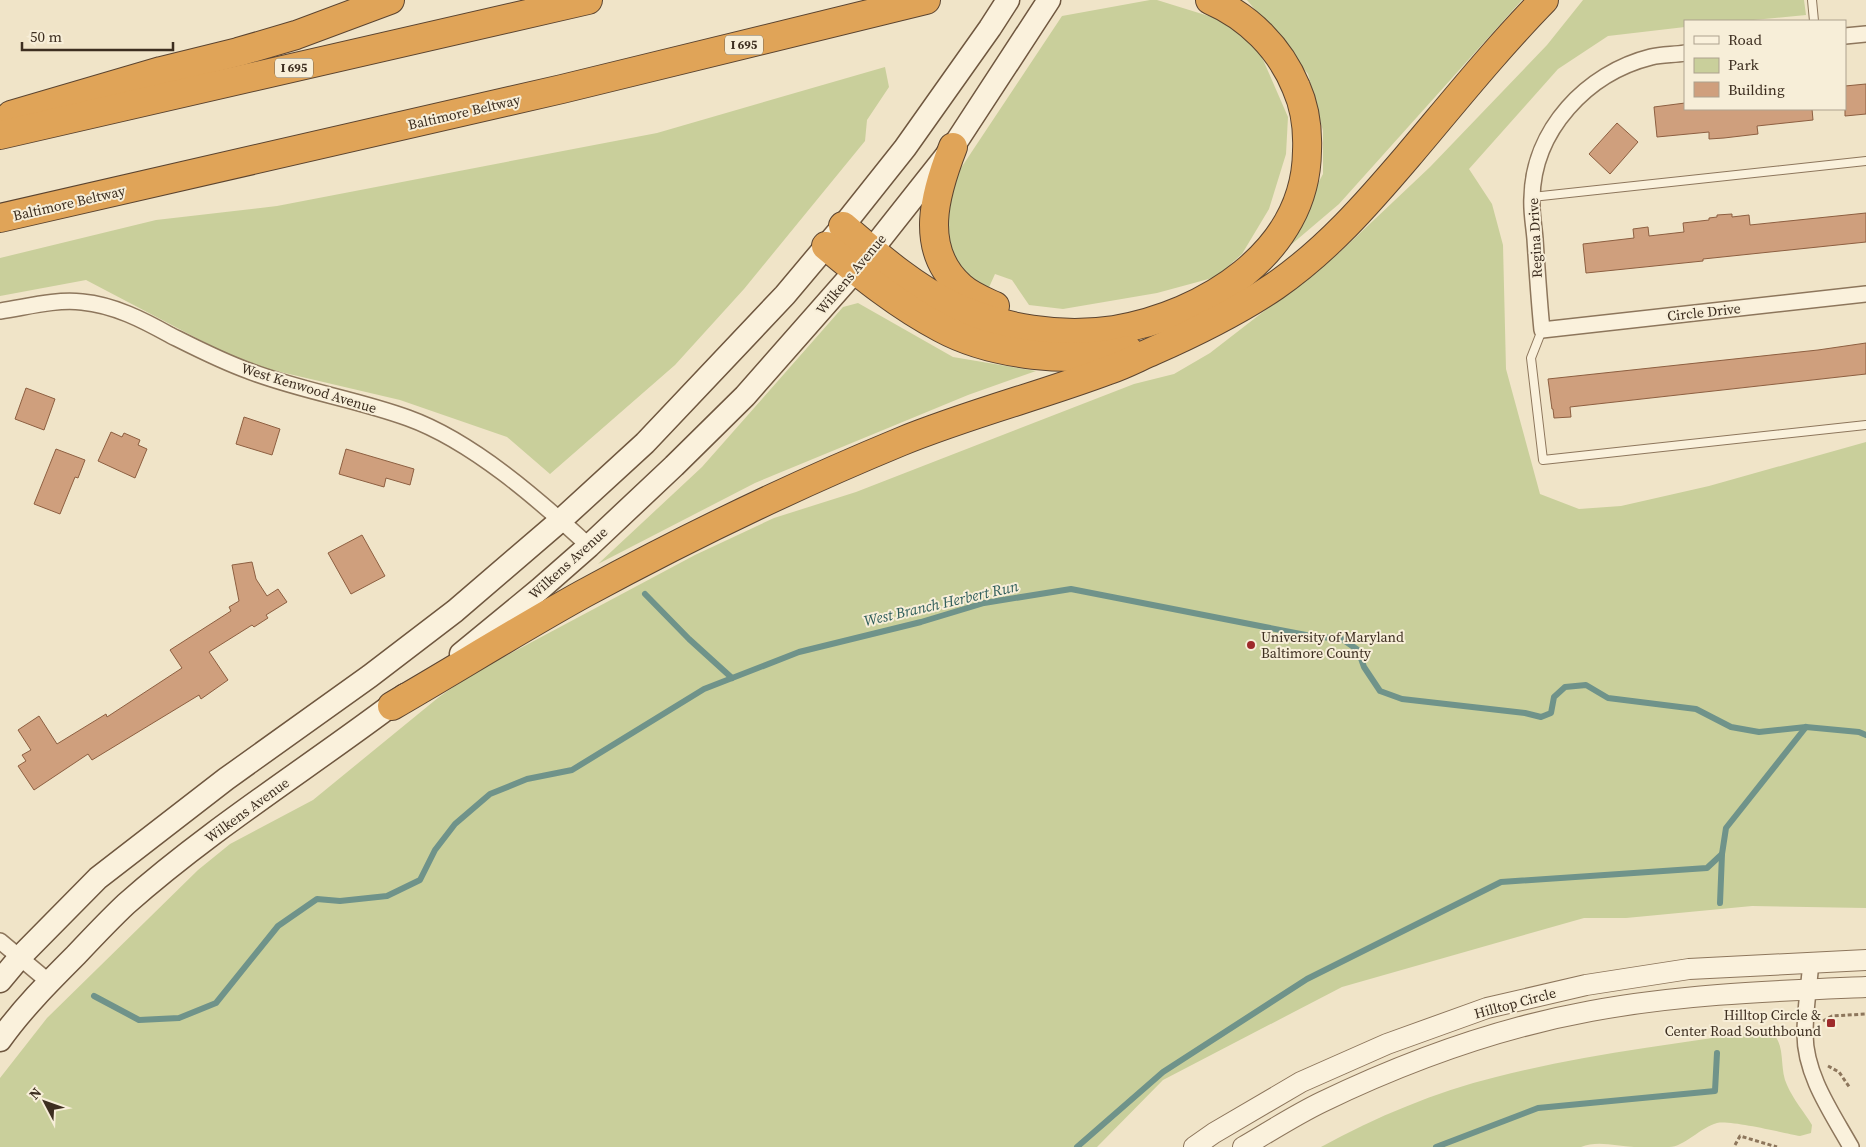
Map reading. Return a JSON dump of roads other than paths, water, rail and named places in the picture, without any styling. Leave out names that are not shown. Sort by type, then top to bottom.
[{"type":"highway","points":[[0,118],[161,71],[271,42],[390,0]]},
{"type":"highway","name":"I 695","points":[[0,135],[588,0]]},
{"type":"highway","name":"Baltimore Beltway","points":[[0,218],[562,89],[926,0]]},
{"type":"highway","points":[[392,706],[580,596],[744,510],[904,440],[969,416],[1110,370],[1193,319],[1225,287],[1244,274],[1269,251],[1285,229],[1300,197],[1307,163],[1308,134],[1302,100],[1289,70],[1271,45],[1248,22],[1226,7],[1210,0]]},
{"type":"highway","points":[[843,226],[864,261],[903,306],[943,329],[986,345],[1029,354],[1070,358],[1116,353],[1193,319],[1239,309],[1313,258],[1376,195],[1493,56],[1544,0]]},
{"type":"highway","points":[[953,147],[940,180],[934,228],[936,246],[942,261],[950,276],[962,288],[976,298],[996,306],[1032,314],[1067,318],[1193,319]]},
{"type":"highway","points":[[826,246],[864,261]]},
{"type":"main road","points":[[0,981],[20,957],[106,873],[226,779],[370,676],[454,611],[561,520],[645,443],[784,295],[843,226],[905,148],[1008,0]]},
{"type":"main road","name":"Wilkens Avenue","points":[[0,1040],[49,982],[126,905],[179,861],[251,806],[369,724],[479,640],[589,546],[745,396],[864,261],[953,147],[1049,0]]},
{"type":"street","points":[[1846,36],[1866,34]]},
{"type":"street","name":"Regina Drive","points":[[1542,330],[1532,197],[1538,163],[1548,136],[1567,108],[1586,90],[1616,70],[1652,57],[1684,54]]},
{"type":"street","name":"Circle Drive","points":[[1542,330],[1866,294]]},
{"type":"street","name":"West Kenwood Avenue","points":[[0,311],[50,303],[82,302],[115,309],[147,322],[214,357],[249,371],[409,418],[469,449],[561,520],[589,546]]},
{"type":"street","points":[[0,941],[49,982]]},
{"type":"street","name":"Hilltop Circle","points":[[1194,1147],[1214,1133],[1301,1082],[1387,1044],[1487,1008],[1586,984],[1689,969],[1866,960]]},
{"type":"street","points":[[1811,962],[1805,1036],[1809,1059],[1816,1082],[1850,1147]]},
{"type":"street","name":"Hilltop Circle","points":[[1243,1147],[1320,1103],[1396,1068],[1499,1032],[1590,1011],[1693,996],[1866,988]]},
{"type":"lane","points":[[1812,0],[1814,20]]},
{"type":"lane","points":[[1532,197],[1866,160]]},
{"type":"lane","points":[[1542,330],[1531,358],[1543,460],[1866,425]]},
{"type":"waterway","name":"West Branch Herbert Run","points":[[94,996],[139,1020],[179,1018],[216,1003],[278,926],[317,899],[340,901],[387,896],[420,880],[435,850],[455,824],[490,794],[527,779],[572,770],[704,689],[799,652],[921,622],[984,603],[1071,589],[1311,636],[1342,639],[1358,650],[1364,667],[1380,691],[1402,699],[1525,713],[1541,717],[1551,713],[1554,697],[1565,687],[1586,685],[1608,698],[1696,709],[1731,727],[1759,732],[1806,727],[1859,732],[1866,735]]},
{"type":"waterway","points":[[645,594],[689,639],[732,678]]},
{"type":"waterway","points":[[1077,1147],[1163,1072],[1307,979],[1501,882],[1707,868],[1722,854],[1726,828],[1806,727]]},
{"type":"waterway","points":[[1720,903],[1722,854]]},
{"type":"waterway","points":[[1436,1147],[1538,1108],[1715,1091],[1717,1053]]},
{"type":"place","name":"University of Maryland Baltimore County","points":[[1251,645]]},
{"type":"place","name":"Hilltop Circle & Center Road Southbound","points":[[1831,1023]]}]
